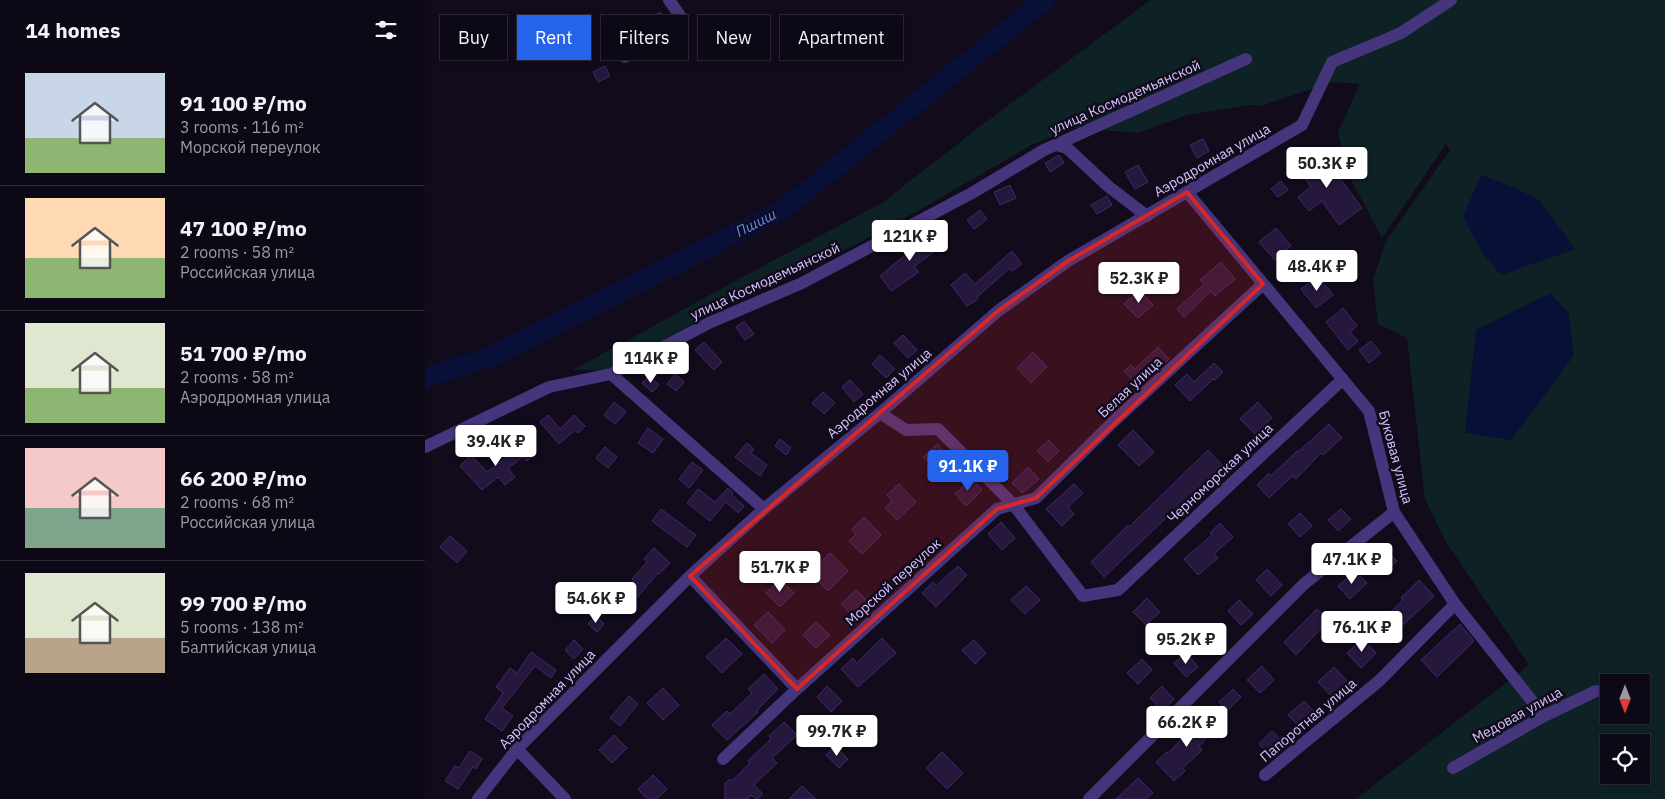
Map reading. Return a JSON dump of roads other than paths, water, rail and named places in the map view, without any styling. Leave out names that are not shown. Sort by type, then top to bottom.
[{"type":"street","points":[[669,0],[680,15]]},
{"type":"street","name":"Аэродромная улица","points":[[478,799],[517,749],[690,576],[764,509],[998,312],[1068,262],[1302,125],[1331,62],[1401,33],[1451,0]]},
{"type":"street","name":"улица Космодемьянской","points":[[425,447],[549,387],[611,374],[709,323],[802,283],[904,230],[1055,145],[1246,59]]},
{"type":"street","points":[[1055,145],[1067,148],[1109,187],[1147,216]]},
{"type":"street","name":"Буковая улица","points":[[1187,192],[1369,411],[1394,512],[1455,604],[1544,716]]},
{"type":"street","name":"Белая улица","points":[[1013,504],[1036,498],[1113,422],[1263,284]]},
{"type":"street","points":[[611,374],[764,509]]},
{"type":"street","name":"Черноморская улица","points":[[1013,504],[1083,596],[1118,590],[1343,379]]},
{"type":"street","points":[[880,413],[906,430],[938,429],[1013,504]]},
{"type":"street","name":"Морской переулок","points":[[723,759],[797,689],[997,509],[1013,504]]},
{"type":"street","points":[[1089,799],[1304,584],[1394,512]]},
{"type":"street","points":[[690,576],[797,689]]},
{"type":"street","name":"Папоротная улица","points":[[1265,775],[1379,681],[1455,604]]},
{"type":"street","name":"Медовая улица","points":[[1453,768],[1544,716],[1596,691]]},
{"type":"street","points":[[517,749],[565,799]]},
{"type":"waterway","name":"Пшиш","points":[[425,378],[490,357],[784,209],[1045,0]]}]
